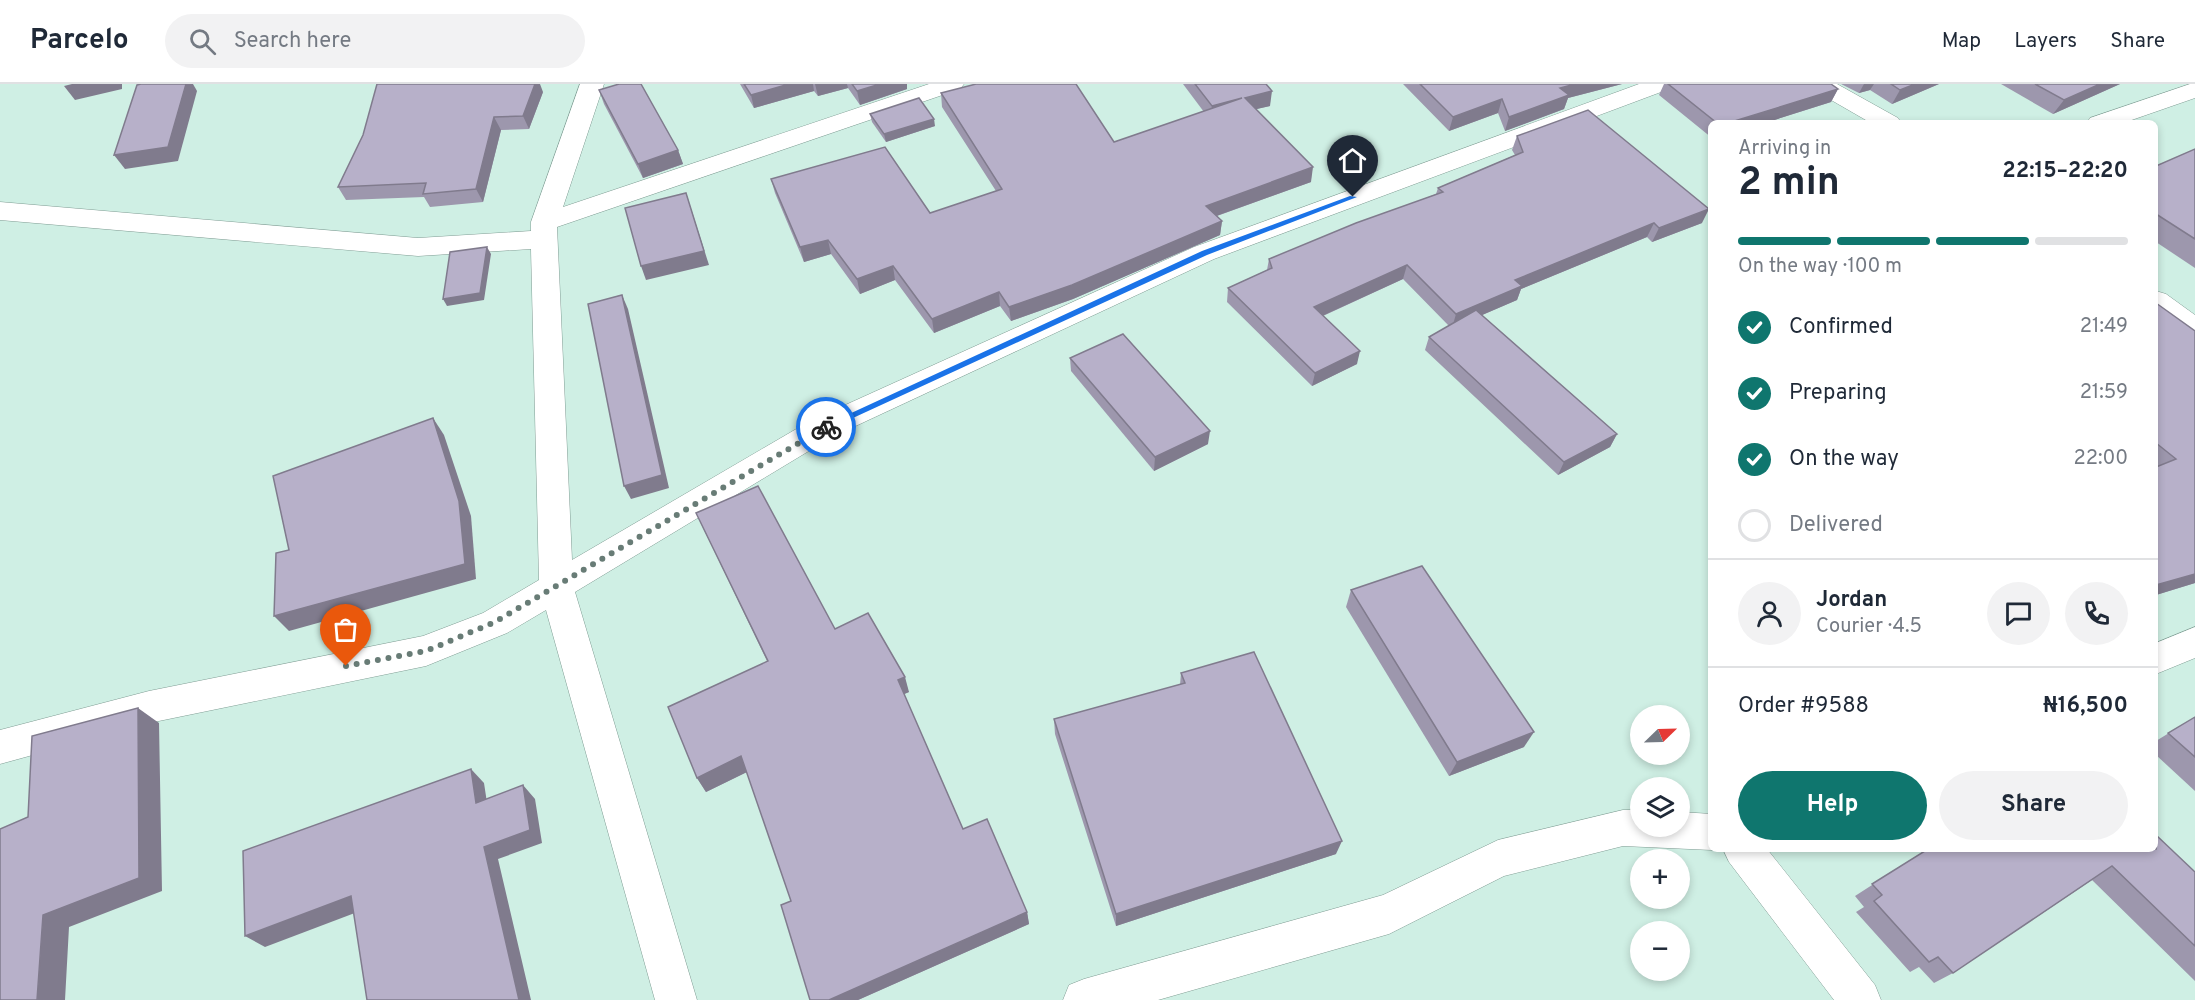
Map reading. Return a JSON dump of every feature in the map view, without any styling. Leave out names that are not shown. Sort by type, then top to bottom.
[{"type":"street","points":[[592,84],[544,231],[556,585],[676,1000]]},
{"type":"street","points":[[0,211],[418,247],[544,231],[952,84]]},
{"type":"street","points":[[0,747],[149,707],[426,651],[495,622],[821,429],[1204,253],[1661,84]]},
{"type":"street","points":[[1820,84],[1884,120]]},
{"type":"street","points":[[2108,120],[2195,90]]},
{"type":"street","points":[[2158,302],[2195,330]]},
{"type":"street","points":[[2158,658],[2195,642]]},
{"type":"street","points":[[1084,1000],[1389,914],[1498,859],[1623,828],[1708,832]]},
{"type":"street","points":[[1745,852],[1860,1000]]},
{"type":"building","points":[[186,84],[168,147],[114,155],[137,85]]},
{"type":"building","points":[[377,84],[535,84],[523,116],[494,117],[476,189],[423,194],[426,183],[338,187],[363,135]]},
{"type":"building","points":[[619,84],[641,84],[678,150],[638,164],[599,90]]},
{"type":"building","points":[[744,84],[789,84],[751,95]]},
{"type":"building","points":[[852,84],[880,84],[857,91]]},
{"type":"building","points":[[976,84],[1076,84],[1114,142],[1242,98],[1212,106],[1195,84],[1266,84],[1272,91],[1245,98],[1313,167],[1206,206],[1222,221],[1072,285],[1009,307],[999,292],[932,319],[893,266],[857,279],[828,240],[800,247],[771,179],[885,147],[930,213],[1002,189],[941,93]]},
{"type":"building","points":[[1420,84],[1575,84],[1560,88],[1569,95],[1509,117],[1502,99],[1453,117]]},
{"type":"building","points":[[1668,84],[1831,84],[1838,89],[1738,120],[1713,120]]},
{"type":"building","points":[[1891,84],[1915,84],[1900,90]]},
{"type":"building","points":[[2035,84],[2100,84],[2064,100]]},
{"type":"building","points":[[919,98],[934,119],[884,134],[870,114]]},
{"type":"building","points":[[1588,110],[1708,209],[1659,228],[1654,223],[1515,280],[1522,286],[1456,314],[1407,265],[1314,307],[1360,351],[1315,373],[1228,288],[1272,268],[1269,259],[1356,223],[1443,192],[1438,188],[1523,152],[1517,136]]},
{"type":"building","points":[[2195,149],[2195,239],[2158,215],[2158,165]]},
{"type":"building","points":[[686,193],[704,251],[641,266],[625,208]]},
{"type":"building","points":[[487,247],[480,293],[443,299],[450,252]]},
{"type":"building","points":[[622,295],[662,475],[624,486],[588,304]]},
{"type":"building","points":[[2158,304],[2195,331],[2195,574],[2158,584],[2158,466],[2176,459],[2158,445]]},
{"type":"building","points":[[1476,310],[1617,434],[1564,462],[1429,337]]},
{"type":"building","points":[[1123,334],[1210,431],[1155,457],[1070,358]]},
{"type":"building","points":[[433,418],[459,501],[465,564],[274,616],[276,553],[289,550],[273,476]]},
{"type":"building","points":[[758,486],[835,629],[868,613],[905,677],[898,680],[963,829],[987,819],[1027,912],[829,1000],[810,1000],[781,905],[791,901],[741,756],[697,778],[668,707],[768,661],[696,513]]},
{"type":"building","points":[[1422,566],[1534,732],[1457,762],[1351,590]]},
{"type":"building","points":[[1254,652],[1342,841],[1116,914],[1054,719],[1185,683],[1181,673]]},
{"type":"building","points":[[138,708],[139,878],[43,915],[37,1000],[0,1000],[0,829],[28,817],[32,736]]},
{"type":"building","points":[[2195,717],[2195,757],[2168,733]]},
{"type":"building","points":[[471,769],[476,803],[523,785],[530,830],[484,847],[519,1000],[367,1000],[351,896],[245,936],[243,851]]},
{"type":"building","points":[[2158,837],[2195,872],[2195,946],[2112,866],[1953,973],[1938,957],[1929,962],[1874,901],[1882,895],[1872,884],[1923,852],[2158,852]]},
{"type":"way so far","points":[[346,666],[426,651],[495,622],[826,427]]},
{"type":"route","points":[[826,427],[1204,253],[1353,197]]}]
